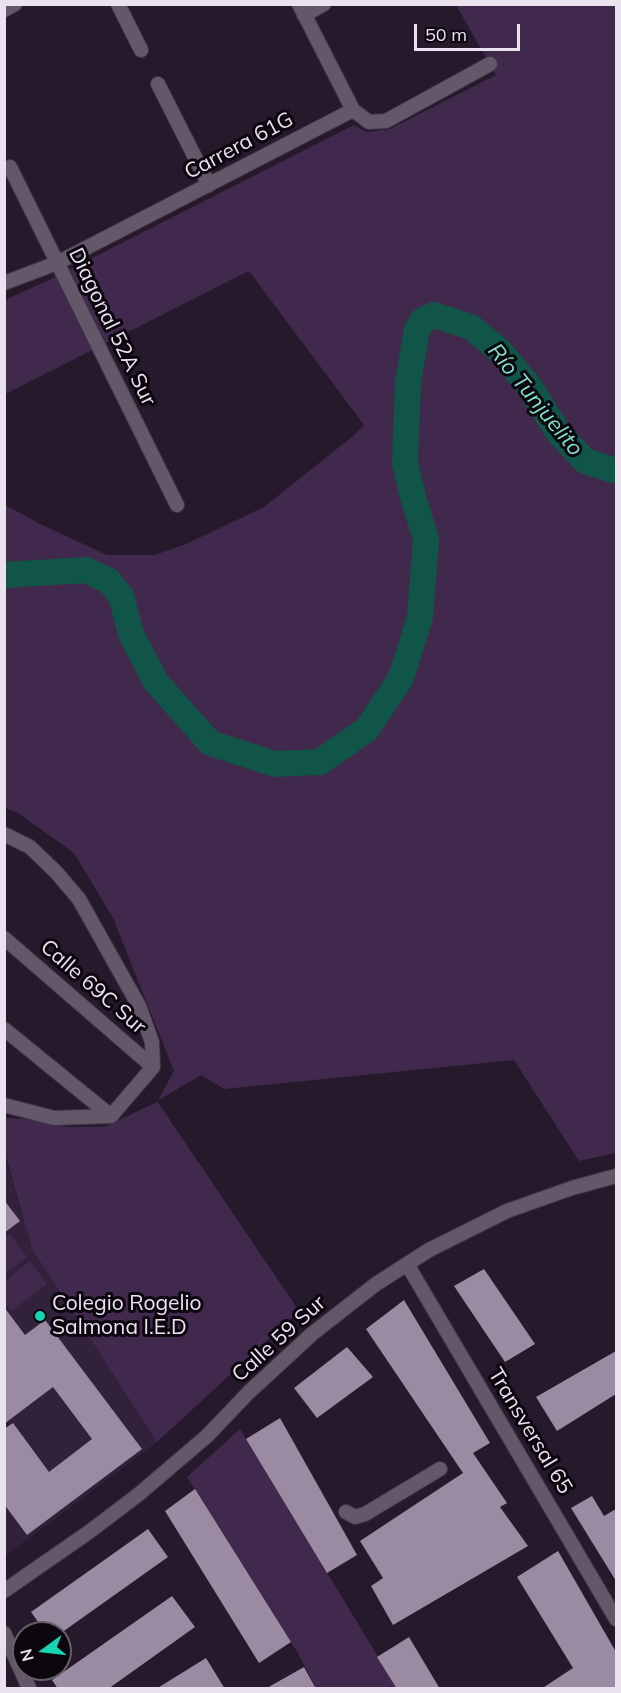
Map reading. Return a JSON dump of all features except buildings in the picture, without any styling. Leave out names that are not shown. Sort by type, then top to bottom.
[{"type":"street","points":[[4,10],[15,4]]},
{"type":"street","points":[[118,4],[141,50]]},
{"type":"street","points":[[324,4],[301,10],[353,110],[369,122],[386,121],[490,64]]},
{"type":"street","points":[[158,84],[209,185]]},
{"type":"street","name":"Carrera 61G","points":[[4,283],[57,263],[353,110]]},
{"type":"street","name":"Diagonal 52A Sur","points":[[10,167],[177,505]]},
{"type":"street","points":[[4,834],[30,847],[79,898],[139,1006],[152,1042],[153,1067],[111,1116],[54,1118],[4,1105]]},
{"type":"street","name":"Calle 69C Sur","points":[[4,938],[153,1067]]},
{"type":"street","points":[[4,1029],[111,1116]]},
{"type":"street","name":"Calle 59 Sur","points":[[4,1591],[139,1494],[207,1436],[264,1378],[312,1334],[376,1284],[429,1251],[507,1211],[572,1188],[616,1176]]},
{"type":"street","name":"Transversal 65","points":[[407,1264],[616,1619]]},
{"type":"street","points":[[346,1512],[356,1517],[365,1514],[440,1469]]},
{"type":"street","points":[[4,1633],[29,1689]]},
{"type":"shaded area","points":[[456,5],[616,5],[616,1153],[579,1161],[514,1060],[224,1089],[201,1075],[158,1101],[174,1071],[113,918],[74,853],[18,813],[5,808],[5,505],[107,555],[155,555],[186,544],[264,507],[364,425],[249,271],[5,394],[5,300],[49,280],[354,125],[366,132],[390,129],[496,75]]},
{"type":"shaded area","points":[[157,1101],[299,1311],[157,1442],[32,1249],[5,1153],[5,1118],[30,1119],[67,1127],[104,1127]]},
{"type":"shaded area","name":"Colegio Rogelio Salmona I.E.D","points":[[4,1153],[32,1249],[157,1442],[5,1556]]},
{"type":"shaded area","points":[[10,1234],[27,1257],[5,1274],[5,1238]]},
{"type":"shaded area","points":[[30,1261],[47,1284],[11,1311],[5,1303],[5,1281]]},
{"type":"shaded area","points":[[240,1429],[397,1688],[316,1688],[299,1655],[187,1477]]},
{"type":"waterway","name":"Río Tunjuelito","points":[[4,575],[86,570],[109,581],[121,596],[131,634],[156,682],[210,743],[275,764],[320,762],[367,729],[401,678],[420,617],[426,539],[405,463],[408,382],[417,330],[423,320],[434,315],[471,327],[500,351],[529,386],[558,432],[585,461],[616,471]]},
{"type":"place","name":"Colegio Rogelio Salmona I.E.D","points":[[40,1316]]}]
